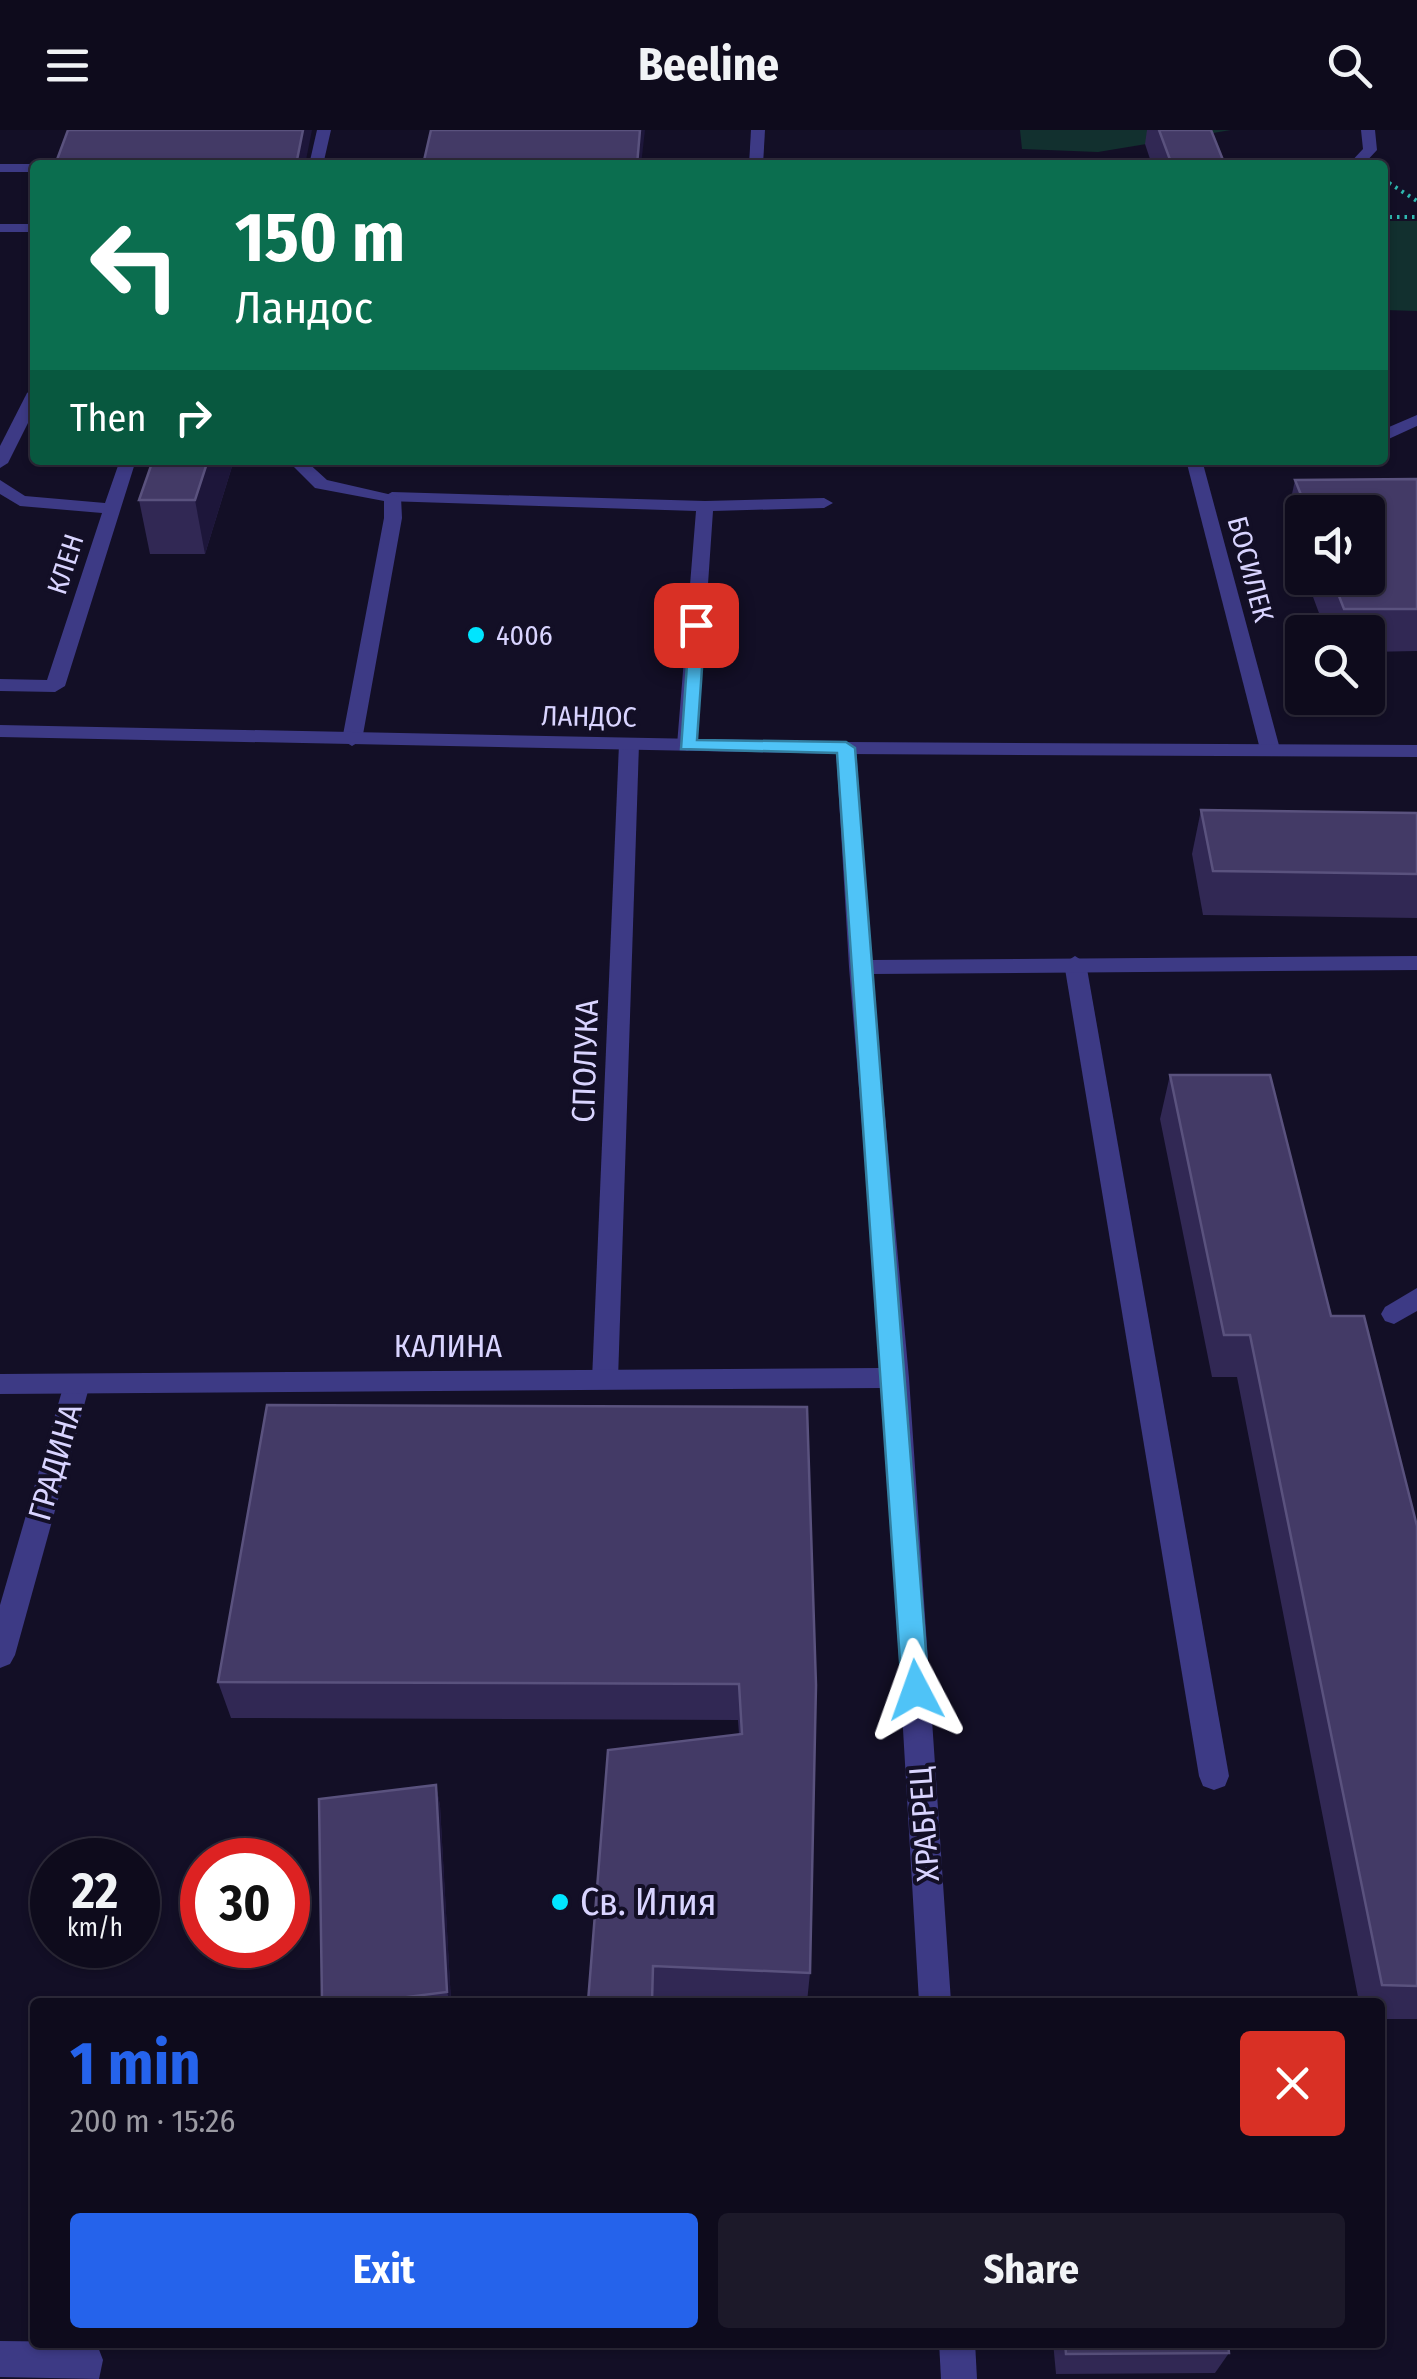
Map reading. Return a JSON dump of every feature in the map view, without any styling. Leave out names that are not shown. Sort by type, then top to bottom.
[{"type":"street","points":[[317,160],[324,130]]},
{"type":"street","points":[[756,160],[758,130]]},
{"type":"street","points":[[1360,160],[1370,150],[1368,130]]},
{"type":"street","points":[[0,168],[30,168]]},
{"type":"street","points":[[0,228],[30,228]]},
{"type":"street","points":[[0,463],[30,403]]},
{"type":"street","points":[[1388,434],[1417,420]]},
{"type":"street","name":"КЛЕН","points":[[0,684],[55,686],[126,465]]},
{"type":"street","points":[[300,465],[321,484],[392,498],[705,506],[824,504]]},
{"type":"street","name":"БОСИЛЕК","points":[[1195,465],[1270,750]]},
{"type":"street","points":[[0,485],[20,501],[112,509]]},
{"type":"street","points":[[352,740],[393,518],[392,498]]},
{"type":"street","points":[[687,745],[705,506]]},
{"type":"street","name":"ЛАНДОС","points":[[0,731],[846,748],[1417,751]]},
{"type":"street","name":"СПОЛУКА","points":[[605,1380],[629,744]]},
{"type":"street","name":"ХРАБРЕЦ","points":[[846,748],[860,967],[896,1378],[935,1998]]},
{"type":"street","points":[[860,967],[1417,963]]},
{"type":"street","points":[[1075,964],[1214,1776]]},
{"type":"street","points":[[1394,1314],[1417,1298]]},
{"type":"street","name":"КАЛИНА","points":[[0,1384],[896,1378]]},
{"type":"street","name":"ГРАДИНА","points":[[0,1656],[77,1384]]},
{"type":"street","points":[[957,2348],[959,2379]]},
{"type":"street","points":[[0,2359],[85,2360],[81,2379]]},
{"type":"path","points":[[1388,183],[1417,201]]},
{"type":"path","points":[[1388,216],[1417,216]]},
{"type":"green space","points":[[1020,130],[1231,130],[1098,152],[1022,149]]},
{"type":"green space","points":[[1388,221],[1417,221],[1417,311],[1388,310]]},
{"type":"building","points":[[68,130],[303,130],[297,160],[57,160]]},
{"type":"building","points":[[431,130],[640,130],[637,160],[424,160]]},
{"type":"building","points":[[1159,130],[1211,130],[1223,160],[1170,160]]},
{"type":"building","points":[[151,465],[206,465],[195,500],[139,500]]},
{"type":"building","points":[[1417,479],[1417,609],[1344,609],[1339,595],[1385,595],[1385,495],[1301,495],[1295,480]]},
{"type":"building","points":[[1201,810],[1417,813],[1417,874],[1213,871]]},
{"type":"building","points":[[1170,1075],[1270,1075],[1331,1316],[1364,1316],[1417,1526],[1417,1986],[1382,1985],[1250,1335],[1224,1335]]},
{"type":"building","points":[[267,1405],[807,1407],[816,1685],[810,1973],[653,1966],[652,1998],[588,1998],[608,1750],[742,1734],[739,1684],[218,1682]]},
{"type":"building","points":[[436,1785],[447,1992],[400,1998],[322,1998],[319,1799]]},
{"type":"building","points":[[1066,2348],[1229,2348],[1229,2353],[1066,2354]]},
{"type":"place","name":"4006","points":[[476,635]]},
{"type":"place","name":"Св. Илия","points":[[560,1902]]},
{"type":"route","points":[[696,625],[687,745],[846,748],[860,967],[896,1378],[916,1690]]}]
